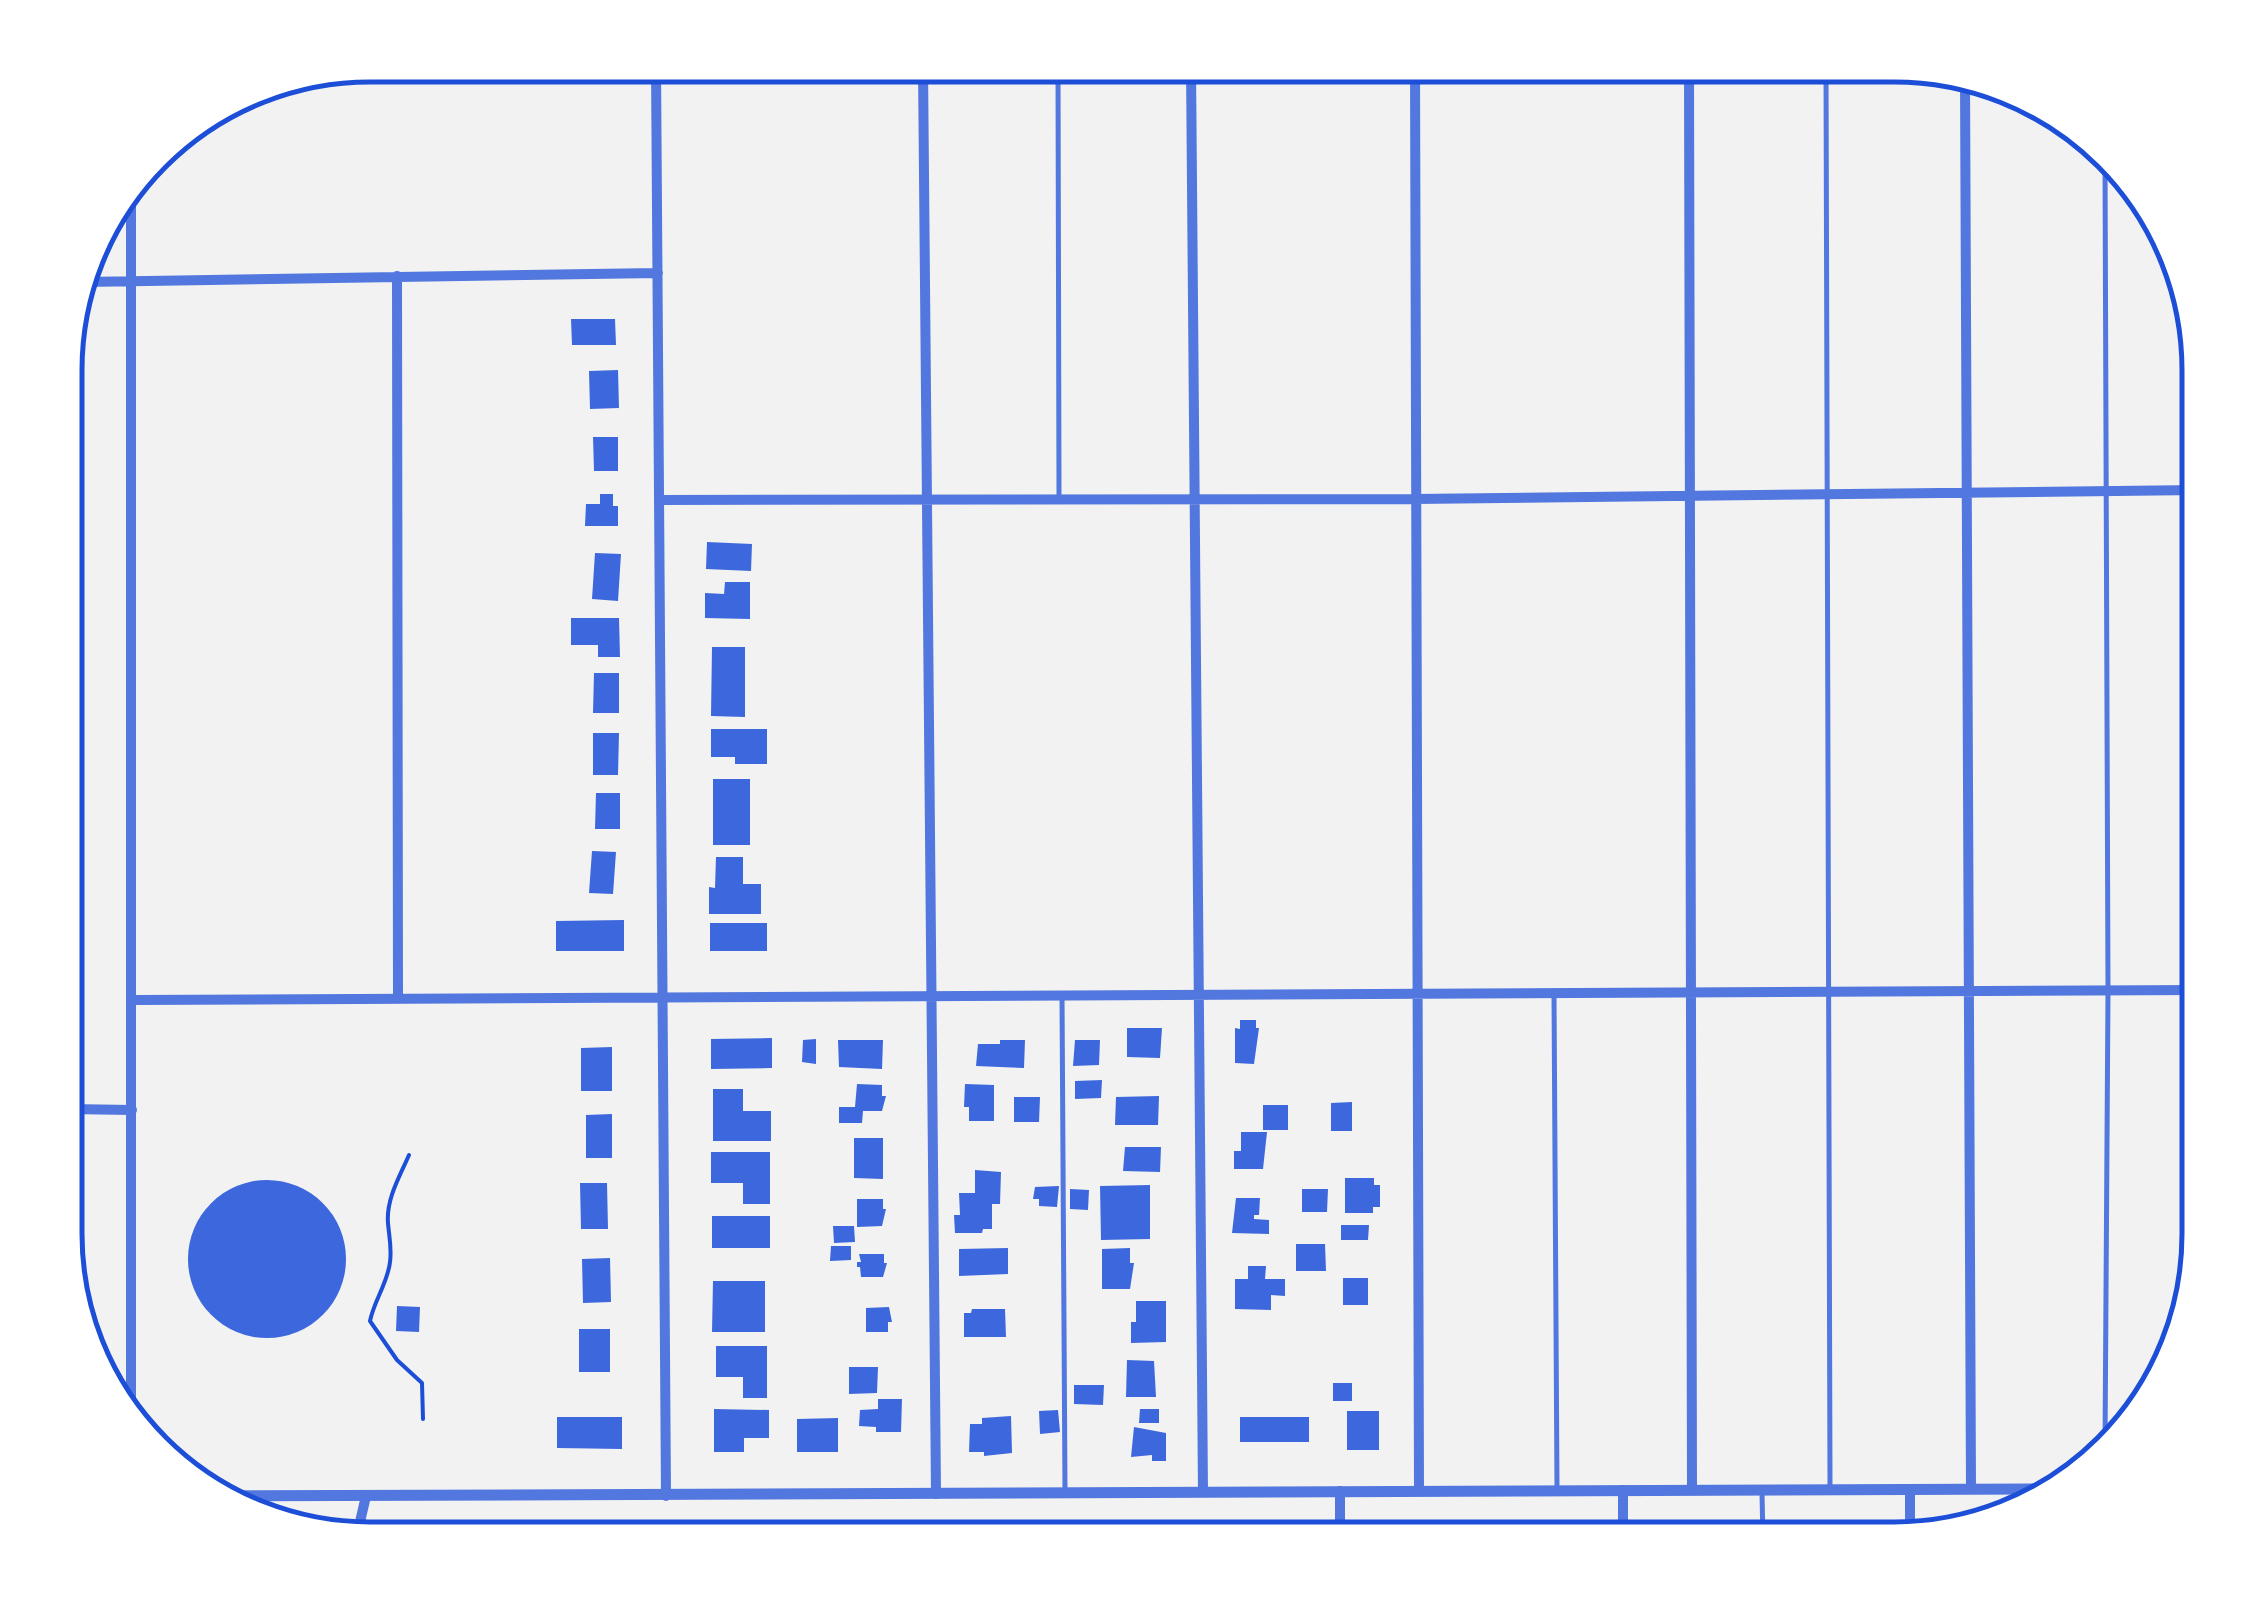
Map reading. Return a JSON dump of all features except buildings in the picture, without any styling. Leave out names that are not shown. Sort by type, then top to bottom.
[{"type":"street","points":[[656,82],[666,1496]]},
{"type":"street","points":[[923,82],[936,1494]]},
{"type":"street","points":[[1191,83],[1203,1492]]},
{"type":"street","points":[[1414,83],[1420,1491]]},
{"type":"street","points":[[1689,83],[1692,1490]]},
{"type":"street","points":[[1965,91],[1971,1489]]},
{"type":"street","points":[[131,1393],[132,210]]},
{"type":"street","points":[[97,281],[658,273]]},
{"type":"street","points":[[396,276],[398,999]]},
{"type":"street","points":[[660,500],[1414,499],[2181,490]]},
{"type":"street","points":[[132,1000],[2181,990]]},
{"type":"street","points":[[83,1109],[132,1110]]},
{"type":"street","points":[[250,1496],[2028,1489]]},
{"type":"street","points":[[1623,1490],[1623,1522]]},
{"type":"street","points":[[1910,1490],[1910,1521]]},
{"type":"street","points":[[1340,1491],[1340,1522]]},
{"type":"street","points":[[360,1522],[366,1496]]},
{"type":"lane","points":[[1058,82],[1059,500]]},
{"type":"lane","points":[[1826,83],[1830,1490]]},
{"type":"lane","points":[[2105,1429],[2106,177]]},
{"type":"lane","points":[[1554,994],[1557,1490]]},
{"type":"lane","points":[[1062,995],[1065,1493]]},
{"type":"lane","points":[[1762,1490],[1763,1522]]},
{"type":"path","points":[[409,1155],[390,1198],[390,1267],[374,1302],[370,1322],[397,1360],[422,1383],[423,1419]]}]
